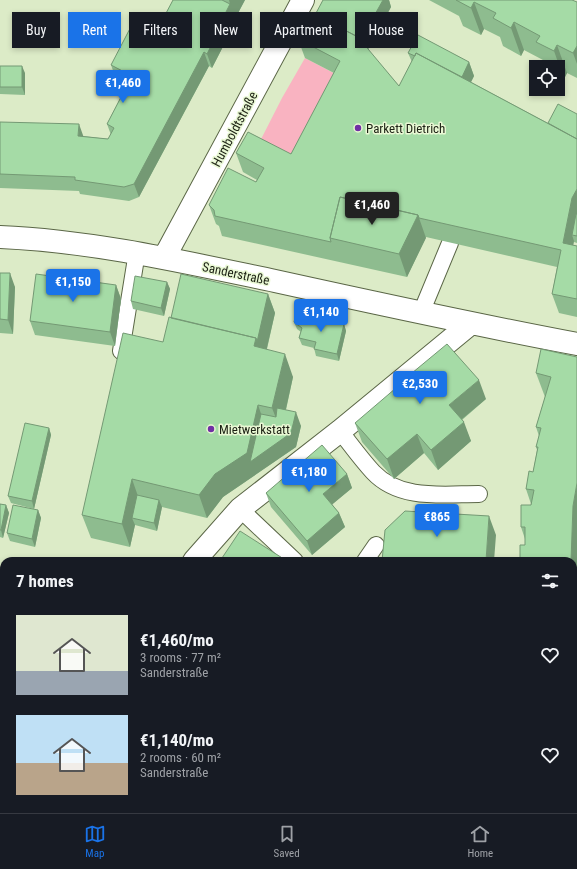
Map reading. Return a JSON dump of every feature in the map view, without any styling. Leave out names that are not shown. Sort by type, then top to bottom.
[{"type":"street","name":"Humboldtstraße","points":[[164,258],[303,0]]},
{"type":"street","name":"Sanderstraße","points":[[0,237],[32,239],[137,252],[470,324],[577,344]]},
{"type":"street","points":[[198,557],[240,509],[340,431],[470,324]]},
{"type":"lane","points":[[422,313],[450,243]]},
{"type":"lane","points":[[121,351],[137,252]]},
{"type":"lane","points":[[340,431],[374,473],[396,489],[422,494],[480,494]]},
{"type":"lane","points":[[240,509],[291,557]]},
{"type":"lane","points":[[368,557],[376,545]]},
{"type":"shaded area","points":[[305,58],[347,80],[298,174],[255,151],[282,98]]},
{"type":"building","points":[[173,0],[222,0],[230,4],[226,12],[200,12],[200,48],[210,48],[207,54],[204,52],[134,184],[124,187],[75,180],[75,177],[0,174],[0,122],[79,124],[78,136],[108,139],[114,128],[107,124],[132,76],[111,65],[129,30],[129,48],[192,48],[192,12],[167,12]]},
{"type":"building","points":[[323,0],[383,0],[376,12],[355,12],[355,35],[347,31],[347,12],[317,12]]},
{"type":"building","points":[[456,0],[572,0],[577,2],[577,46],[573,53],[557,45],[554,51],[536,42],[540,36],[514,22],[511,28],[493,18],[496,13],[474,2],[471,8]]},
{"type":"building","points":[[347,31],[355,35],[355,48],[367,48],[399,86],[416,53],[577,139],[577,189],[572,198],[563,243],[577,246],[577,299],[552,294],[561,250],[419,218],[418,215],[340,197],[330,238],[331,242],[215,216],[214,210],[209,205],[228,168],[256,182],[264,168],[236,153],[248,132],[291,154],[340,61],[315,48],[347,48]]},
{"type":"building","points":[[418,35],[469,62],[462,77],[416,53],[415,56],[408,53],[411,48],[418,48]]},
{"type":"building","points":[[0,66],[22,66],[22,87],[0,87]]},
{"type":"building","points":[[558,104],[577,114],[577,139],[548,123]]},
{"type":"building","points":[[340,197],[418,215],[399,254],[330,238]]},
{"type":"building","points":[[577,214],[577,236],[572,235]]},
{"type":"building","points":[[0,273],[10,273],[8,320],[0,319]]},
{"type":"building","points":[[36,274],[116,285],[110,332],[30,321]]},
{"type":"building","points":[[181,274],[268,294],[257,342],[256,338],[171,318]]},
{"type":"building","points":[[135,276],[167,282],[161,308],[131,301]]},
{"type":"building","points":[[296,314],[344,324],[337,354],[314,349],[316,342],[299,338],[302,328],[294,322]]},
{"type":"building","points":[[169,317],[256,338],[254,346],[285,354],[272,408],[258,405],[247,453],[215,474],[199,495],[132,479],[122,524],[82,515],[123,333],[163,342]]},
{"type":"building","points":[[447,344],[479,380],[449,405],[464,422],[431,450],[417,434],[387,459],[355,423],[396,388],[396,376],[406,378]]},
{"type":"building","points":[[541,349],[577,357],[577,483],[573,506],[571,557],[520,557],[520,545],[525,545],[525,527],[521,527],[521,505],[531,505],[534,490],[526,489],[529,471],[533,472],[538,447],[536,447],[541,428],[536,427],[551,377],[536,373]]},
{"type":"building","points":[[277,408],[296,412],[291,433],[250,462],[261,414],[276,417]]},
{"type":"building","points":[[25,423],[49,428],[32,501],[8,496]]},
{"type":"building","points":[[322,445],[347,474],[323,494],[339,513],[307,541],[266,493]]},
{"type":"building","points":[[137,495],[159,500],[154,523],[132,518]]},
{"type":"building","points":[[0,504],[6,505],[1,530],[0,530]]},
{"type":"building","points":[[13,505],[38,510],[32,539],[7,533]]},
{"type":"building","points":[[405,511],[489,516],[486,557],[382,557],[385,530]]},
{"type":"building","points":[[240,531],[281,557],[223,557]]},
{"type":"place","name":"Parkett Dietrich","points":[[358,128]]},
{"type":"place","name":"Mietwerkstatt","points":[[211,429]]}]
